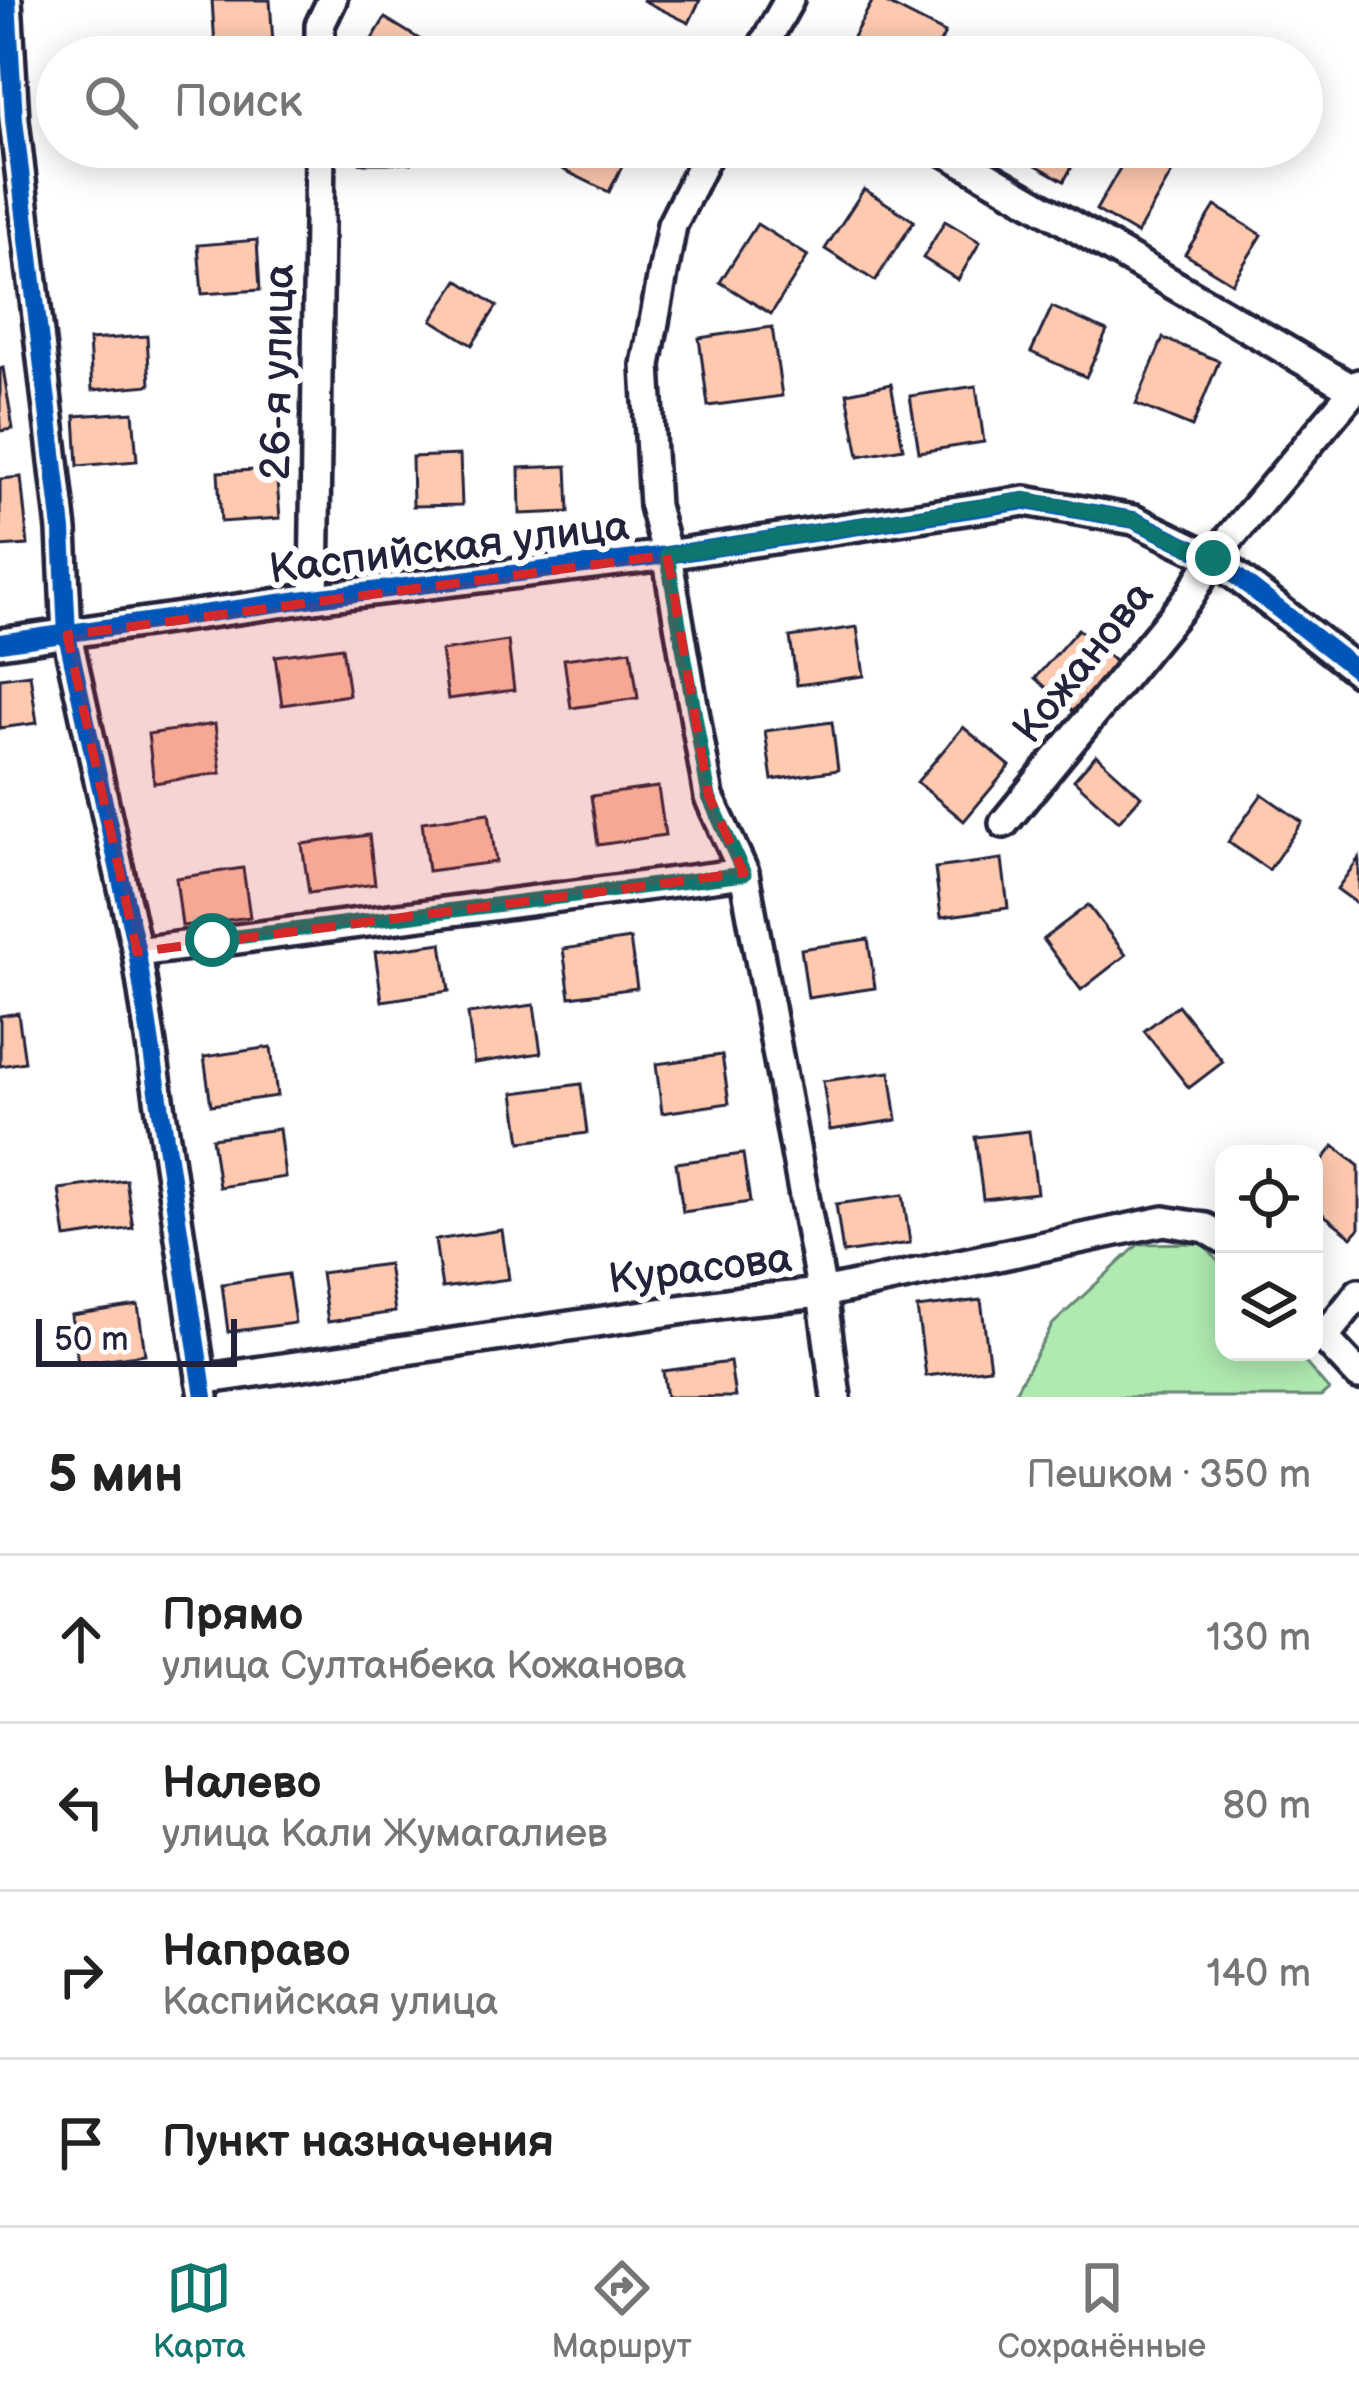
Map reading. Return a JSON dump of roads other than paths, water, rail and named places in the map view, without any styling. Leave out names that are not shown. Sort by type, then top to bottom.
[{"type":"street","points":[[7,0],[14,120],[62,530],[67,635],[136,952],[202,1389]]},
{"type":"street","points":[[320,36],[332,0]]},
{"type":"street","points":[[775,36],[789,0]]},
{"type":"street","name":"26-я улица","points":[[314,598],[320,168]]},
{"type":"street","points":[[700,168],[672,225],[646,364],[654,506],[667,555],[709,797],[744,874],[822,1293],[836,1397]]},
{"type":"street","points":[[975,168],[1356,387]]},
{"type":"street","name":"Кожанова","points":[[1004,823],[1189,597],[1213,558],[1356,387]]},
{"type":"street","name":"Каспийская улица","points":[[0,643],[667,555],[1025,500],[1134,520],[1213,558],[1359,672]]},
{"type":"street","points":[[136,952],[744,874]]},
{"type":"street","name":"Курасова","points":[[202,1389],[740,1301],[822,1293],[1164,1221],[1215,1233]]},
{"type":"street","points":[[1323,1328],[1359,1293]]},
{"type":"street","points":[[1323,1336],[1359,1375]]}]
